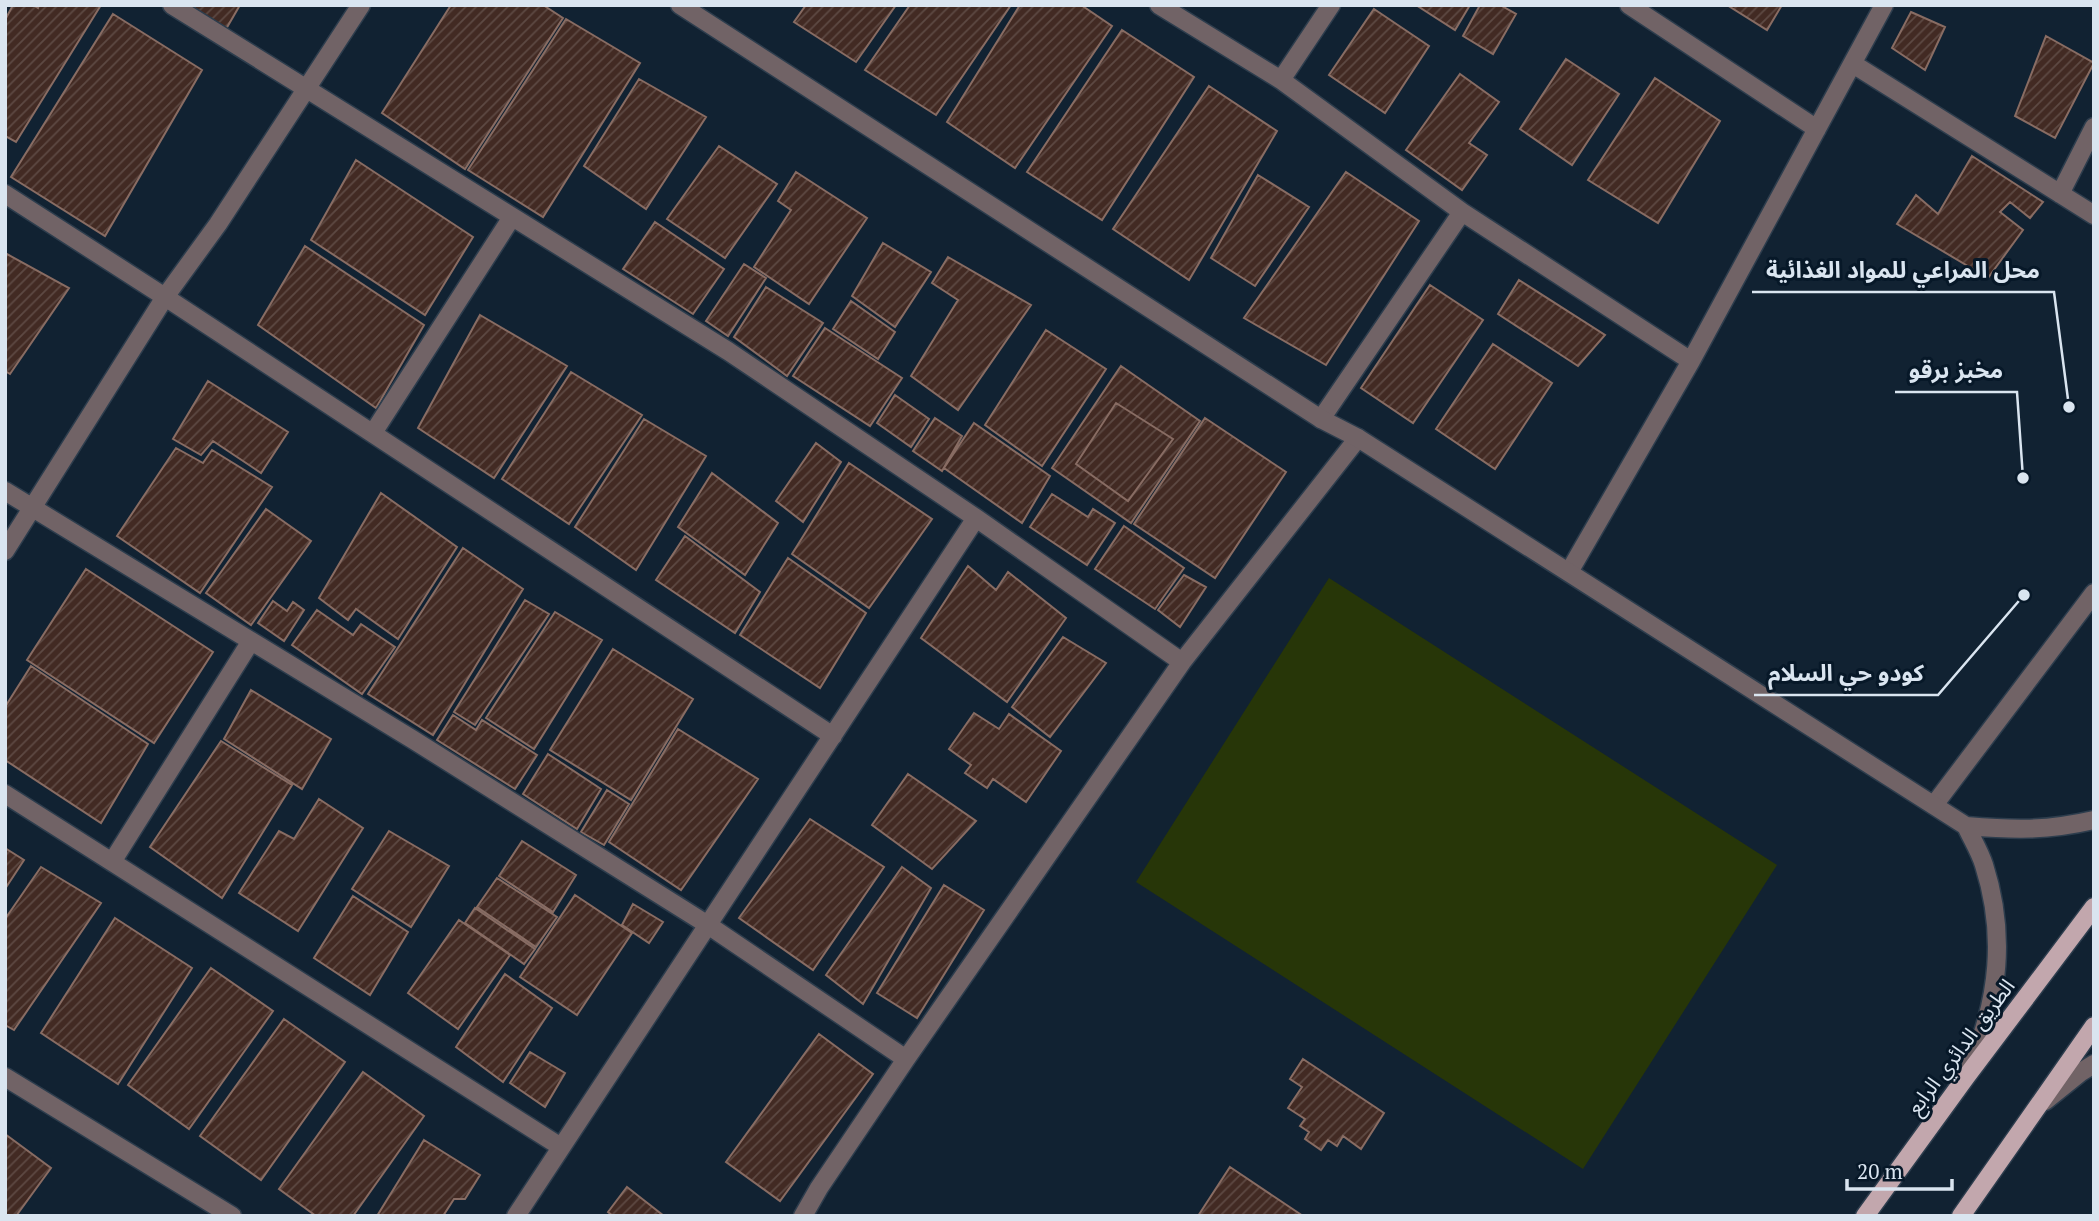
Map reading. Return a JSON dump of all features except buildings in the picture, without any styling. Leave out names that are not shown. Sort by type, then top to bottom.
[{"type":"main road","name":"الطريق الدائري الرابع","points":[[1865,1216],[2094,907]]},
{"type":"main road","points":[[1961,1216],[2094,1026]]},
{"type":"street","points":[[172,5],[728,351],[1182,662]]},
{"type":"street","points":[[5,551],[165,297],[218,224],[361,5]]},
{"type":"street","points":[[680,5],[1321,419],[1358,438],[1966,826],[2013,830],[2061,828],[2094,820]]},
{"type":"street","points":[[1159,5],[1281,80],[1462,212],[1691,360]]},
{"type":"street","points":[[1281,80],[1331,5]]},
{"type":"street","points":[[1629,5],[1817,129]]},
{"type":"street","points":[[1569,572],[1691,360],[1884,5]]},
{"type":"street","points":[[1853,64],[2094,215]]},
{"type":"street","points":[[2060,194],[2094,127]]},
{"type":"street","points":[[5,194],[833,736]]},
{"type":"street","points":[[1321,419],[1462,212]]},
{"type":"street","points":[[373,433],[512,217]]},
{"type":"street","points":[[803,1216],[906,1059],[1182,662],[1358,438]]},
{"type":"street","points":[[5,491],[708,925],[906,1059]]},
{"type":"street","points":[[516,1216],[976,519]]},
{"type":"street","points":[[1934,806],[2094,593]]},
{"type":"street","points":[[112,862],[251,641]]},
{"type":"street","points":[[5,794],[561,1147]]},
{"type":"street","points":[[1966,826],[1984,863],[1994,905],[1998,949],[1994,993],[1984,1036],[1966,1077]]},
{"type":"street","points":[[2030,1115],[2055,1092],[2094,1064]]},
{"type":"street","points":[[5,1077],[232,1216]]},
{"type":"green space","points":[[1329,578],[1777,865],[1583,1169],[1136,882]]},
{"type":"place","name":"محل المراعي للمواد الغذائية","points":[[2069,407]]},
{"type":"place","name":"مخبز برقو","points":[[2023,478]]},
{"type":"place","name":"كودو حي السلام","points":[[2024,595]]}]
